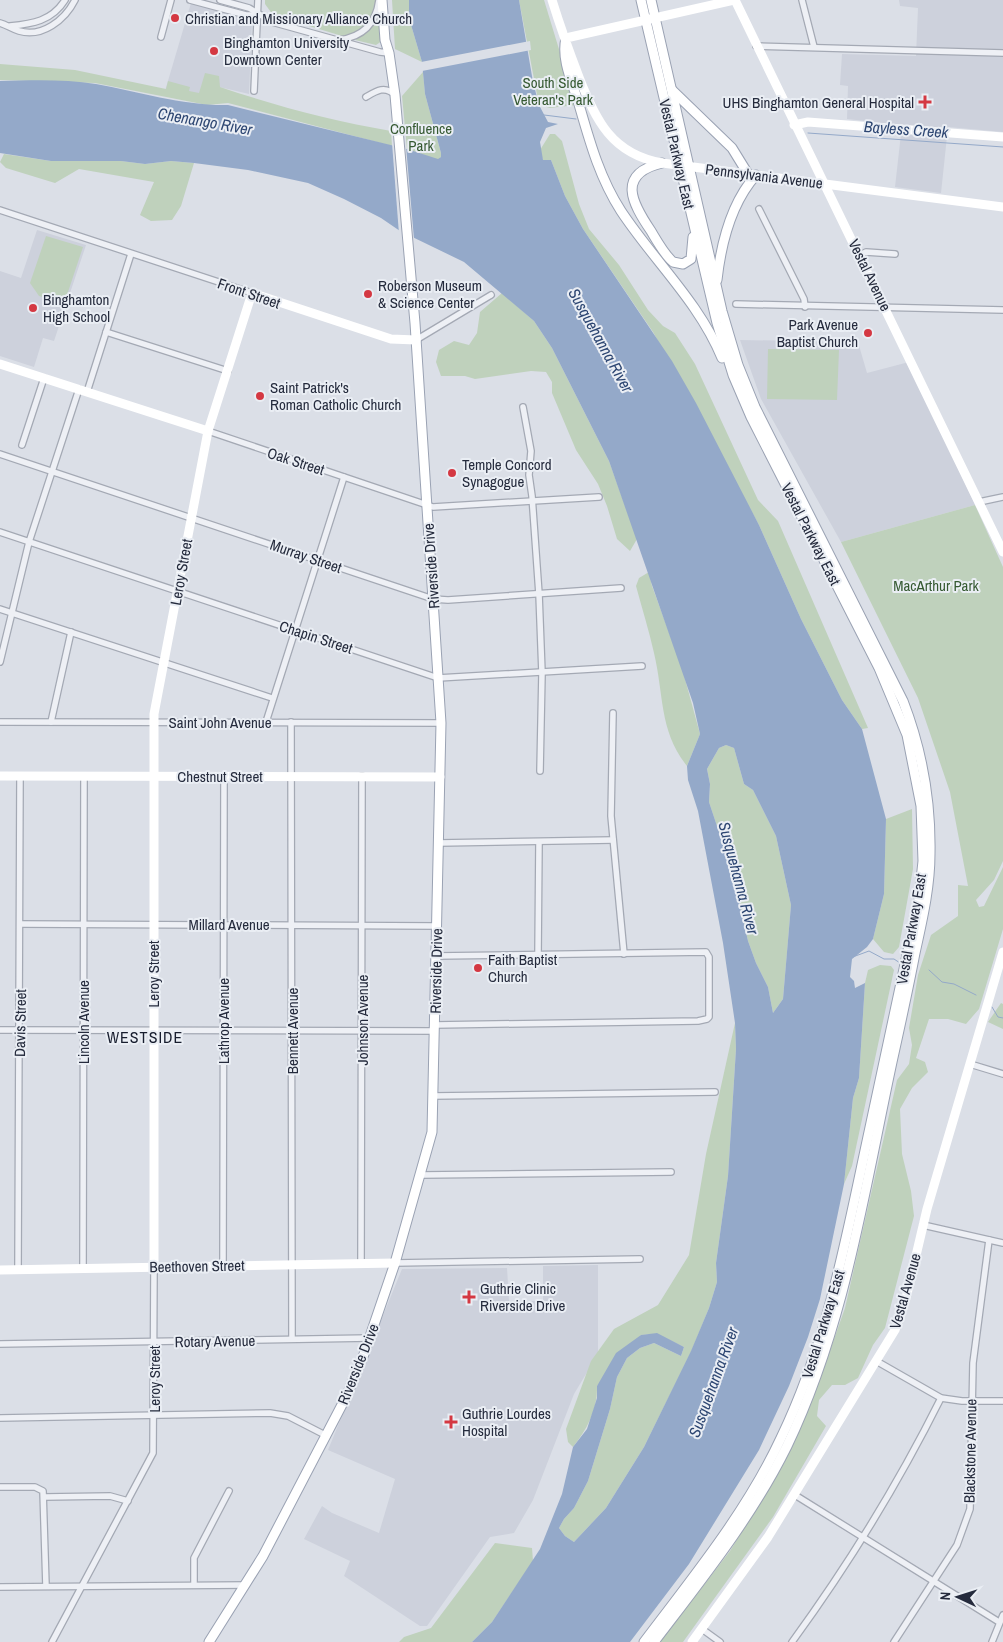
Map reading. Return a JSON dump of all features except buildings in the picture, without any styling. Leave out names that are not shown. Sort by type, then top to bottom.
[{"type":"main road","points":[[380,0],[395,95]]},
{"type":"main road","points":[[388,0],[391,38],[389,53]]},
{"type":"main road","name":"Pennsylvania Avenue","points":[[552,0],[590,105],[604,130],[630,152],[662,164],[1003,207]]},
{"type":"main road","name":"Vestal Parkway East","points":[[641,0],[651,19],[669,84],[719,300],[734,355],[750,398],[884,660],[912,726],[923,769],[928,799],[930,855],[927,896],[899,1031],[847,1273],[826,1351],[789,1441],[745,1519],[654,1642]]},
{"type":"main road","name":"Vestal Parkway East","points":[[644,1642],[714,1549],[751,1494],[781,1440],[816,1354],[844,1250],[917,908],[923,861],[923,826],[918,782],[899,711],[739,389],[720,332],[690,207],[651,19],[651,0]]},
{"type":"main road","points":[[735,0],[566,38],[565,55],[570,78],[593,151],[607,185],[627,219],[703,321],[718,348],[734,387],[739,389]]},
{"type":"main road","name":"Vestal Avenue","points":[[735,0],[794,125],[886,308],[1003,552]]},
{"type":"main road","points":[[669,84],[676,95],[732,148],[752,175],[732,217],[718,272],[719,300]]},
{"type":"main road","name":"Riverside Drive","points":[[209,1642],[246,1585],[327,1436],[370,1338],[422,1175],[431,1138],[441,723],[416,340],[395,95]]},
{"type":"main road","points":[[794,125],[808,122],[1003,137]]},
{"type":"main road","points":[[662,164],[640,174],[633,184],[632,195],[636,208],[668,257],[676,263],[686,263],[693,254],[690,207]]},
{"type":"main road","name":"Front Street","points":[[252,294],[391,339],[416,340]]},
{"type":"main road","name":"Leroy Street","points":[[154,1267],[154,722],[208,431],[252,294]]},
{"type":"main road","name":"Oak Street","points":[[0,364],[208,431]]},
{"type":"main road","name":"Chestnut Street","points":[[0,776],[440,777]]},
{"type":"main road","name":"Vestal Avenue","points":[[692,1642],[768,1537],[795,1495],[878,1362],[898,1321],[923,1226],[1003,952]]},
{"type":"main road","name":"Beethoven Street","points":[[0,1270],[395,1263]]},
{"type":"street","points":[[10,26],[30,24],[45,19],[58,10],[65,0]]},
{"type":"street","points":[[0,23],[25,32],[48,28],[64,16],[75,0]]},
{"type":"street","points":[[160,37],[171,0]]},
{"type":"street","points":[[190,0],[246,16],[257,15]]},
{"type":"street","points":[[220,0],[249,8],[257,15],[272,22],[334,40],[389,53]]},
{"type":"street","points":[[254,91],[258,0]]},
{"type":"street","points":[[334,40],[353,37],[367,29],[376,16],[380,0]]},
{"type":"street","points":[[802,0],[814,47]]},
{"type":"street","points":[[756,46],[1003,53]]},
{"type":"street","points":[[366,97],[382,89],[389,90],[395,95]]},
{"type":"street","points":[[759,209],[804,299],[805,307]]},
{"type":"street","name":"Front Street","points":[[0,210],[252,294]]},
{"type":"street","points":[[860,255],[866,252],[895,254]]},
{"type":"street","points":[[0,662],[29,542],[52,472],[106,332],[131,254]]},
{"type":"street","points":[[416,340],[491,295]]},
{"type":"street","points":[[736,304],[1003,310]]},
{"type":"street","points":[[106,332],[228,371]]},
{"type":"street","points":[[22,445],[44,378]]},
{"type":"street","points":[[523,407],[531,452],[529,475],[539,594],[542,673],[540,771]]},
{"type":"street","name":"Oak Street","points":[[208,431],[427,505],[445,507],[599,497]]},
{"type":"street","name":"Murray Street","points":[[0,454],[433,599],[448,600],[620,588]]},
{"type":"street","points":[[266,722],[272,698],[344,477]]},
{"type":"street","points":[[979,502],[1003,497]]},
{"type":"street","name":"Chapin Street","points":[[0,532],[438,678],[642,666]]},
{"type":"street","points":[[0,610],[272,698]]},
{"type":"street","points":[[51,722],[71,632]]},
{"type":"street","points":[[613,713],[612,840],[624,954]]},
{"type":"street","name":"Saint John Avenue","points":[[0,722],[441,723]]},
{"type":"street","name":"Bennett Avenue","points":[[291,722],[292,1339]]},
{"type":"street","name":"Davis Street","points":[[18,1269],[21,924],[20,776]]},
{"type":"street","name":"Lincoln Avenue","points":[[83,1268],[82,924],[84,776]]},
{"type":"street","name":"Lathrop Avenue","points":[[223,1266],[224,776]]},
{"type":"street","name":"Johnson Avenue","points":[[360,1263],[362,776]]},
{"type":"street","points":[[439,843],[612,840]]},
{"type":"street","points":[[538,955],[539,842]]},
{"type":"street","name":"Millard Avenue","points":[[21,924],[436,926]]},
{"type":"street","points":[[0,1030],[362,1031],[708,1020],[708,954],[701,952],[436,956]]},
{"type":"street","points":[[970,1064],[1003,1074]]},
{"type":"street","points":[[433,1096],[715,1092]]},
{"type":"street","points":[[422,1175],[671,1172]]},
{"type":"street","points":[[923,1226],[1003,1244]]},
{"type":"street","name":"Blackstone Avenue","points":[[894,1642],[957,1545],[970,1509],[972,1491],[973,1363],[989,1240]]},
{"type":"street","points":[[395,1263],[640,1259]]},
{"type":"street","name":"Leroy Street","points":[[52,1642],[153,1453],[154,1267]]},
{"type":"street","name":"Rotary Avenue","points":[[0,1344],[370,1338]]},
{"type":"street","points":[[878,1362],[941,1398],[1003,1401]]},
{"type":"street","points":[[792,1642],[864,1538],[916,1448],[941,1398]]},
{"type":"street","points":[[0,1418],[278,1413],[327,1436]]},
{"type":"street","points":[[0,1487],[35,1486],[43,1491],[45,1497],[46,1586]]},
{"type":"street","points":[[194,1584],[194,1558],[229,1491]]},
{"type":"street","points":[[795,1495],[999,1622]]},
{"type":"street","points":[[45,1497],[110,1496],[128,1501]]},
{"type":"street","points":[[0,1587],[246,1585]]},
{"type":"street","points":[[992,1642],[1003,1615]]},
{"type":"street","points":[[702,1629],[720,1642]]},
{"type":"shaded area","name":"UHS Binghamton General Hospital","points":[[899,0],[1003,0],[1003,132],[948,127],[941,193],[895,187],[902,125],[847,119],[848,86],[840,85],[842,54],[916,56],[918,8],[900,6]]},
{"type":"shaded area","name":"Binghamton University Downtown Center","points":[[191,3],[252,21],[249,94],[211,85],[207,99],[165,91]]},
{"type":"shaded area","name":"Binghamton High School","points":[[37,230],[86,245],[54,341],[43,338],[34,367],[0,356],[0,271],[21,278]]},
{"type":"shaded area","points":[[740,340],[858,342],[867,373],[909,362],[975,505],[841,542],[761,399]]},
{"type":"shaded area","name":"Guthrie Lourdes Hospital","points":[[598,1265],[598,1354],[574,1394],[533,1500],[514,1533],[490,1537],[427,1626],[420,1626],[344,1576],[350,1561],[304,1539],[322,1506],[332,1513],[379,1533],[395,1479],[328,1450],[402,1269],[507,1268],[509,1301],[543,1301],[543,1266]]},
{"type":"green space","points":[[265,0],[377,1],[366,25],[350,35],[342,36],[273,15],[265,4]]},
{"type":"green space","points":[[392,0],[409,0],[409,18],[422,62],[395,49]]},
{"type":"green space","name":"South Side Veteran's Park","points":[[519,0],[544,0],[576,105],[550,108],[539,105]]},
{"type":"green space","points":[[380,14],[382,41],[376,45],[355,40],[369,31]]},
{"type":"green space","points":[[0,64],[75,70],[166,89],[168,81],[190,87],[189,91],[199,93],[205,73],[219,76],[220,87],[241,94],[326,118],[391,131],[392,146],[228,103],[207,105],[95,83],[0,80]]},
{"type":"green space","name":"Confluence Park","points":[[423,72],[425,94],[441,153],[441,157],[438,160],[407,149],[402,96]]},
{"type":"green space","points":[[550,134],[555,134],[562,141],[579,204],[589,229],[619,265],[648,310],[663,326],[675,333],[695,364],[758,500],[778,521],[868,728],[862,729],[842,700],[801,619],[759,525],[653,332],[583,229],[565,196],[551,160],[543,161],[540,150]]},
{"type":"green space","points":[[4,154],[51,161],[121,161],[145,164],[171,161],[194,163],[181,206],[172,220],[151,221],[140,215],[154,182],[79,169],[55,183],[6,168],[0,162]]},
{"type":"green space","points":[[46,236],[83,247],[64,304],[39,296],[30,283]]},
{"type":"green space","points":[[502,293],[534,321],[552,348],[609,461],[637,539],[630,551],[617,539],[598,484],[576,450],[552,393],[552,382],[546,372],[531,371],[475,379],[465,376],[441,376],[436,362],[439,350],[454,341],[469,345],[477,333],[480,312]]},
{"type":"green space","points":[[768,349],[839,350],[837,400],[767,399]]},
{"type":"green space","name":"MacArthur Park","points":[[975,505],[1003,567],[1003,861],[994,880],[976,900],[979,907],[984,906],[1003,867],[1003,929],[979,1009],[966,1024],[948,1019],[929,1019],[916,1058],[925,1062],[928,1072],[912,1088],[900,1109],[902,1154],[911,1191],[914,1216],[885,1328],[873,1345],[858,1378],[845,1385],[832,1385],[819,1400],[817,1416],[826,1426],[773,1517],[683,1642],[660,1642],[730,1551],[771,1484],[812,1401],[845,1308],[897,1080],[909,1064],[912,1045],[909,1028],[918,975],[931,935],[958,916],[958,885],[968,886],[950,792],[918,698],[841,542]]},
{"type":"green space","points":[[649,572],[652,586],[682,668],[700,734],[687,766],[671,739],[667,726],[654,653],[636,586],[639,578]]},
{"type":"green space","points":[[726,745],[734,748],[744,784],[753,790],[776,836],[791,905],[783,999],[773,1013],[768,987],[748,941],[732,871],[709,802],[710,784],[707,769],[719,748]]},
{"type":"green space","points":[[912,809],[913,869],[899,947],[893,954],[884,952],[873,939],[884,894],[886,819]]},
{"type":"green space","points":[[880,965],[891,966],[894,970],[852,1166],[844,1184],[853,1098],[859,1078],[865,983],[868,970]]},
{"type":"green space","points":[[1001,1003],[1003,1004],[1003,1029],[988,1022]]},
{"type":"green space","points":[[735,1023],[736,1049],[728,1176],[716,1263],[717,1282],[709,1308],[691,1352],[644,1447],[606,1508],[574,1542],[565,1536],[559,1528],[574,1508],[588,1481],[610,1409],[617,1377],[627,1358],[640,1348],[654,1343],[681,1356],[684,1347],[657,1334],[641,1335],[597,1386],[594,1411],[587,1426],[573,1447],[568,1442],[566,1429],[591,1361],[614,1329],[658,1305],[689,1255],[706,1154]]},
{"type":"green space","points":[[495,1543],[532,1548],[533,1561],[492,1622],[472,1642],[399,1642],[404,1637],[431,1628]]},
{"type":"water","points":[[409,0],[519,0],[533,82],[539,105],[548,122],[558,124],[546,128],[540,142],[543,160],[551,160],[565,196],[583,229],[672,361],[696,403],[759,525],[801,619],[842,700],[862,729],[886,819],[884,894],[873,939],[867,947],[852,959],[850,977],[854,981],[855,988],[865,983],[859,1078],[853,1098],[844,1184],[820,1299],[789,1386],[759,1450],[689,1564],[630,1642],[472,1642],[492,1622],[540,1549],[562,1494],[573,1447],[587,1429],[597,1398],[597,1386],[616,1353],[641,1335],[657,1333],[684,1347],[681,1356],[654,1343],[640,1348],[627,1358],[617,1377],[610,1409],[588,1481],[574,1508],[559,1528],[565,1536],[574,1542],[606,1508],[644,1447],[691,1351],[709,1308],[717,1282],[716,1263],[728,1176],[736,1049],[735,1023],[723,943],[698,811],[688,780],[687,766],[700,734],[693,703],[609,461],[552,348],[534,321],[464,262],[400,231],[381,218],[344,199],[308,183],[248,170],[171,161],[145,164],[121,161],[51,161],[0,153],[0,81],[48,80],[85,82],[179,101],[228,105],[407,149],[438,159],[441,157],[441,153],[425,94],[422,62],[409,18]],"holes":[[[726,745],[734,748],[744,784],[753,790],[776,836],[791,905],[783,999],[773,1013],[768,987],[748,941],[732,871],[709,802],[710,784],[707,769],[719,748]]]},
{"type":"pier","points":[[530,41],[531,50],[422,71],[421,62]]},
{"type":"pier","points":[[392,143],[406,146],[414,239],[399,234]]},
{"type":"waterway","points":[[544,115],[576,119]]},
{"type":"waterway","name":"Bayless Creek","points":[[808,133],[1003,147]]},
{"type":"waterway","points":[[850,958],[869,951],[884,959],[894,959],[900,963]]},
{"type":"waterway","points":[[929,970],[942,982],[954,984],[976,995]]},
{"type":"waterway","points":[[992,1007],[998,1017],[1003,1018]]},
{"type":"place","name":"Christian and Missionary Alliance Church","points":[[175,18]]},
{"type":"place","name":"Binghamton University Downtown Center","points":[[214,51]]},
{"type":"place","name":"UHS Binghamton General Hospital","points":[[925,102]]},
{"type":"place","name":"Roberson Museum & Science Center","points":[[368,294]]},
{"type":"place","name":"Binghamton High School","points":[[33,308]]},
{"type":"place","name":"Park Avenue Baptist Church","points":[[868,333]]},
{"type":"place","name":"Saint Patrick's Roman Catholic Church","points":[[260,396]]},
{"type":"place","name":"Temple Concord Synagogue","points":[[452,473]]},
{"type":"place","name":"Faith Baptist Church","points":[[478,968]]},
{"type":"place","name":"Guthrie Clinic Riverside Drive","points":[[469,1297]]},
{"type":"place","name":"Guthrie Lourdes Hospital","points":[[451,1422]]},
{"type":"district","name":"WESTSIDE","points":[[145,1037]]},
{"type":"water label","name":"Chenango River","points":[[205,121]]},
{"type":"water label","name":"Susquehanna River","points":[[601,340]]},
{"type":"water label","name":"Susquehanna River","points":[[739,878]]},
{"type":"water label","name":"Susquehanna River","points":[[713,1382]]}]
